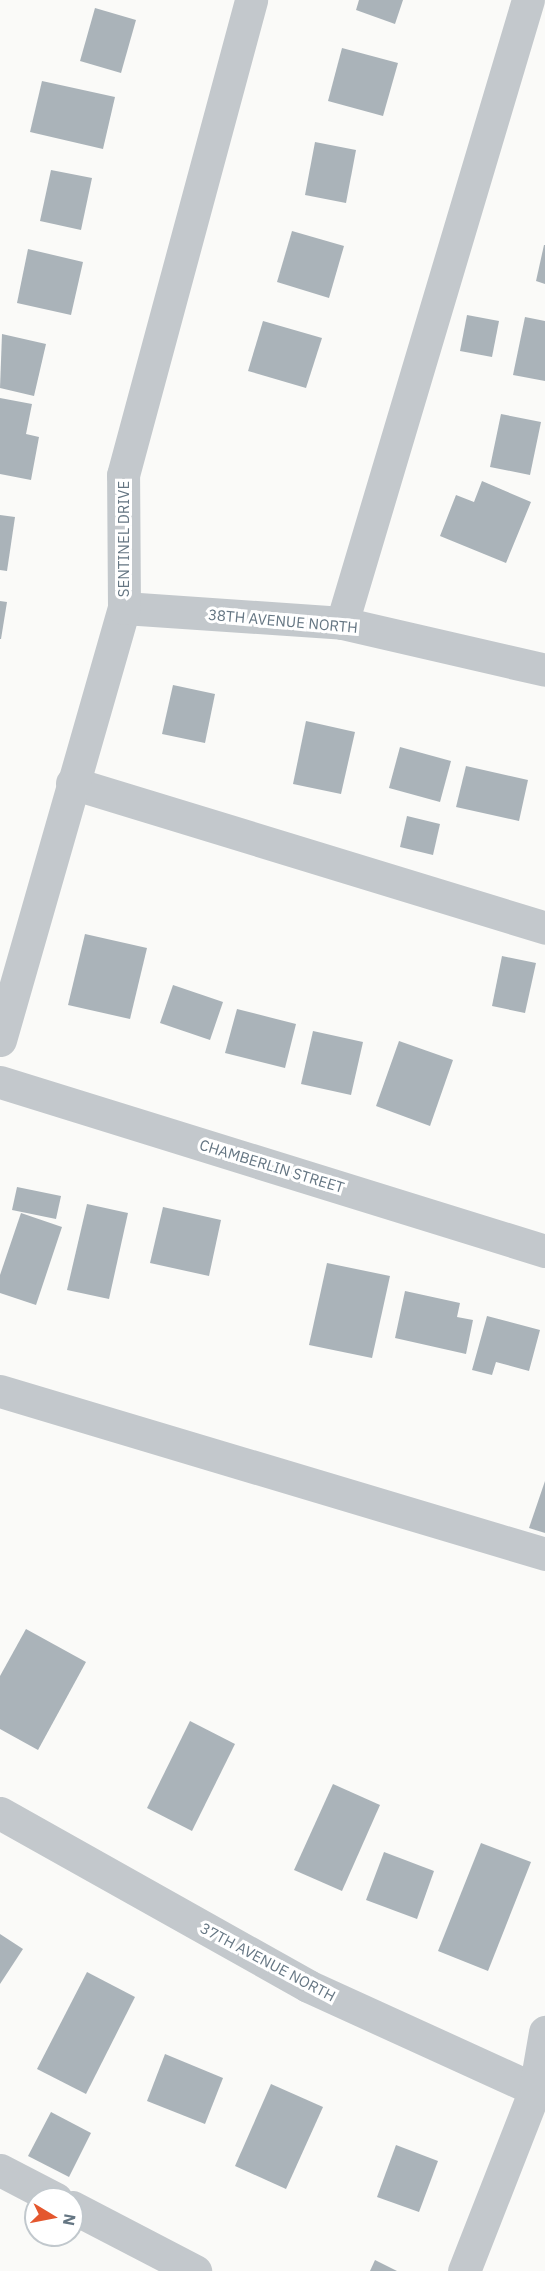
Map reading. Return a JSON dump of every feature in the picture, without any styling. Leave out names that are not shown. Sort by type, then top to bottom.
[{"type":"street","name":"SENTINEL DRIVE","points":[[0,1040],[124,608],[123,475],[251,0]]},
{"type":"street","points":[[342,623],[528,0]]},
{"type":"street","name":"38TH AVENUE NORTH","points":[[124,608],[342,623],[545,670]]},
{"type":"street","points":[[72,783],[545,928]]},
{"type":"street","name":"CHAMBERLIN STREET","points":[[0,1082],[545,1251]]},
{"type":"street","points":[[0,1392],[545,1554]]},
{"type":"street","name":"37TH AVENUE NORTH","points":[[0,1813],[308,1986],[540,2092]]},
{"type":"street","points":[[464,2271],[540,2092],[545,2032]]},
{"type":"street","points":[[0,2170],[33,2187]]},
{"type":"street","points":[[84,2213],[195,2271]]},
{"type":"building","points":[[359,0],[403,0],[395,24],[356,10]]},
{"type":"building","points":[[95,8],[136,20],[121,73],[80,61]]},
{"type":"building","points":[[342,48],[398,63],[383,116],[328,101]]},
{"type":"building","points":[[42,81],[115,97],[103,149],[30,132]]},
{"type":"building","points":[[315,142],[356,150],[346,203],[305,195]]},
{"type":"building","points":[[51,170],[92,178],[81,230],[40,221]]},
{"type":"building","points":[[292,231],[344,246],[329,298],[277,282]]},
{"type":"building","points":[[545,245],[545,284],[536,281]]},
{"type":"building","points":[[28,249],[83,262],[71,315],[17,303]]},
{"type":"building","points":[[467,315],[499,321],[492,357],[460,351]]},
{"type":"building","points":[[525,317],[545,321],[545,381],[513,375]]},
{"type":"building","points":[[263,321],[322,338],[306,388],[248,371]]},
{"type":"building","points":[[2,334],[46,344],[34,396],[0,388]]},
{"type":"building","points":[[0,398],[32,404],[26,434],[39,437],[31,480],[0,474]]},
{"type":"building","points":[[501,414],[541,422],[530,475],[490,467]]},
{"type":"building","points":[[482,481],[531,502],[506,563],[440,536],[456,495],[474,502]]},
{"type":"building","points":[[0,515],[15,517],[7,571],[0,570]]},
{"type":"building","points":[[0,601],[7,602],[1,639],[0,639]]},
{"type":"building","points":[[173,685],[215,694],[205,743],[162,734]]},
{"type":"building","points":[[306,721],[355,732],[341,794],[293,784]]},
{"type":"building","points":[[400,747],[451,761],[440,802],[389,788]]},
{"type":"building","points":[[466,766],[528,780],[519,821],[456,807]]},
{"type":"building","points":[[407,816],[440,824],[433,855],[400,847]]},
{"type":"building","points":[[85,934],[147,948],[130,1019],[68,1005]]},
{"type":"building","points":[[502,956],[536,963],[525,1013],[492,1006]]},
{"type":"building","points":[[173,985],[223,1002],[210,1040],[160,1023]]},
{"type":"building","points":[[237,1009],[296,1024],[285,1068],[225,1053]]},
{"type":"building","points":[[313,1031],[363,1042],[351,1095],[301,1084]]},
{"type":"building","points":[[399,1041],[453,1060],[430,1126],[376,1106]]},
{"type":"building","points":[[17,1187],[61,1196],[56,1219],[12,1210]]},
{"type":"building","points":[[87,1204],[128,1213],[109,1299],[67,1290]]},
{"type":"building","points":[[163,1207],[221,1220],[209,1276],[150,1263]]},
{"type":"building","points":[[21,1213],[62,1227],[36,1305],[0,1293],[0,1275]]},
{"type":"building","points":[[327,1263],[390,1276],[372,1358],[309,1345]]},
{"type":"building","points":[[405,1291],[460,1303],[457,1317],[473,1320],[466,1354],[395,1338]]},
{"type":"building","points":[[487,1316],[540,1330],[529,1371],[496,1362],[492,1375],[472,1370]]},
{"type":"building","points":[[545,1481],[545,1533],[529,1528]]},
{"type":"building","points":[[26,1629],[86,1662],[38,1750],[0,1729],[0,1676]]},
{"type":"building","points":[[190,1721],[235,1744],[192,1831],[147,1808]]},
{"type":"building","points":[[333,1784],[380,1805],[342,1891],[294,1870]]},
{"type":"building","points":[[481,1843],[531,1862],[488,1971],[438,1951]]},
{"type":"building","points":[[384,1852],[434,1871],[417,1919],[366,1900]]},
{"type":"building","points":[[0,1934],[23,1949],[0,1984]]},
{"type":"building","points":[[87,1972],[135,1997],[86,2094],[37,2069]]},
{"type":"building","points":[[165,2054],[223,2078],[205,2124],[147,2101]]},
{"type":"building","points":[[271,2084],[323,2107],[286,2189],[235,2166]]},
{"type":"building","points":[[51,2112],[91,2133],[69,2177],[28,2156]]},
{"type":"building","points":[[396,2145],[438,2161],[419,2212],[377,2197]]},
{"type":"building","points":[[375,2260],[397,2271],[370,2271]]}]
